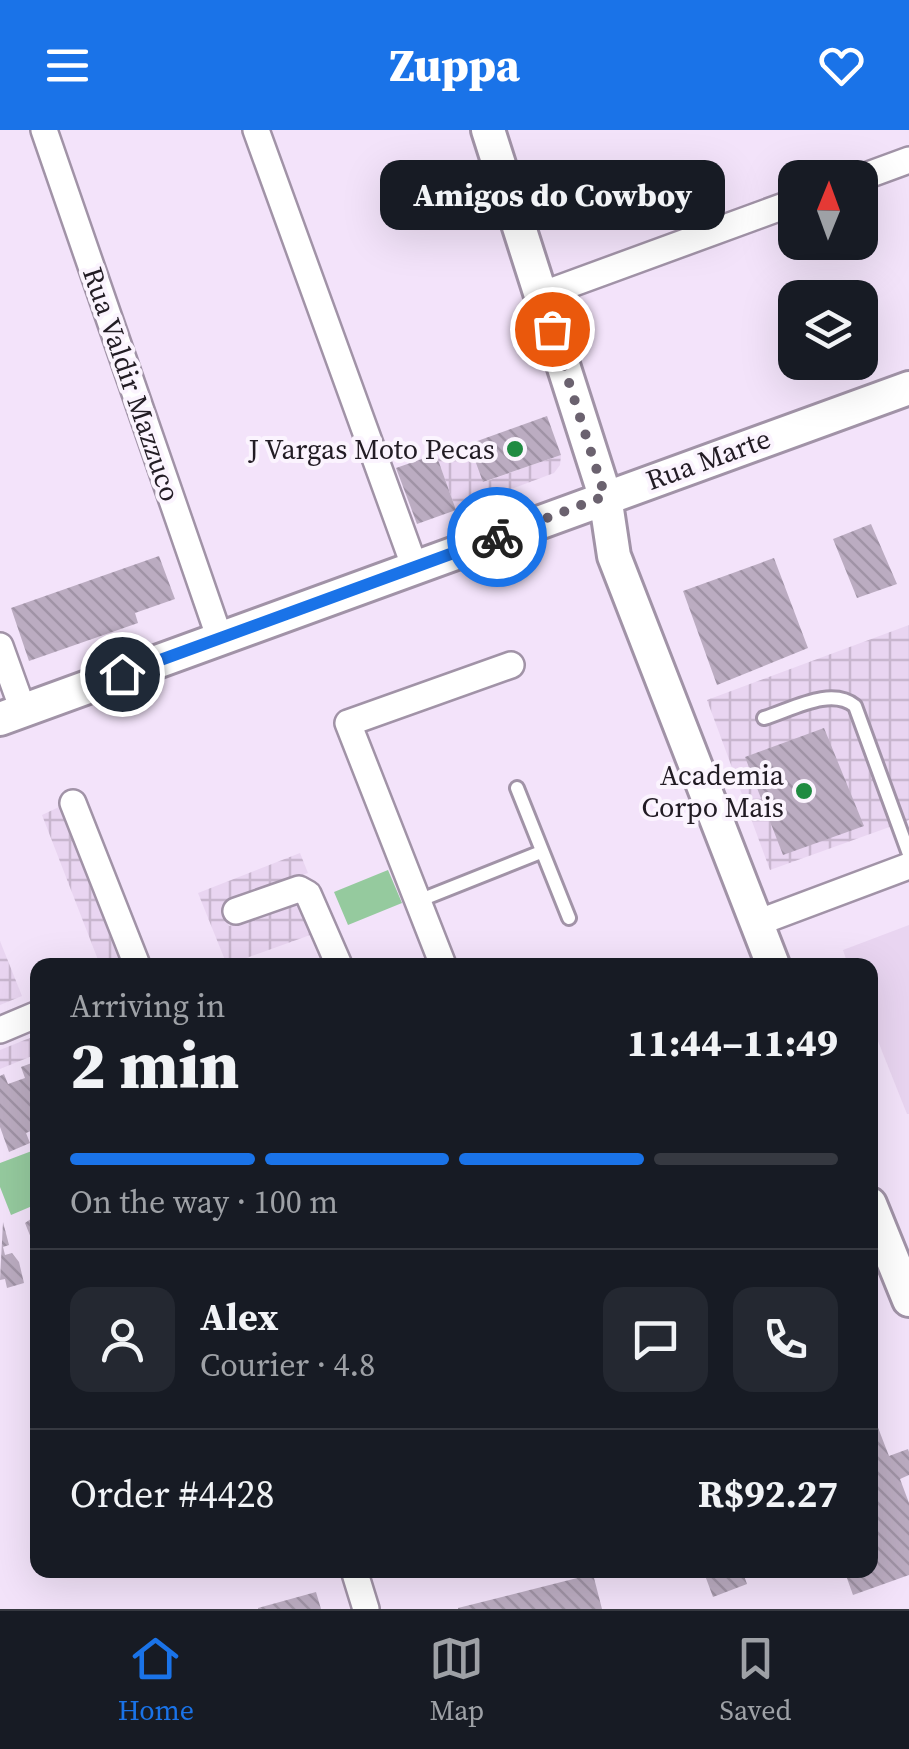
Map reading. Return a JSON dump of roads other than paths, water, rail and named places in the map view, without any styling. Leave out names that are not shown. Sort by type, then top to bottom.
[{"type":"street","name":"Rua Valdir Mazzuco","points":[[44,130],[220,639]]},
{"type":"street","points":[[256,130],[416,568]]},
{"type":"street","points":[[488,130],[605,496],[614,556],[770,958]]},
{"type":"street","points":[[878,171],[909,160]]},
{"type":"street","points":[[541,295],[778,208]]},
{"type":"street","name":"Rua Marte","points":[[11,714],[909,388]]},
{"type":"street","points":[[0,646],[11,714]]},
{"type":"street","points":[[440,958],[348,723],[511,665]]},
{"type":"street","points":[[72,804],[134,958]]},
{"type":"street","points":[[757,923],[909,866]]},
{"type":"street","points":[[236,911],[299,889],[308,894],[336,958]]},
{"type":"street","points":[[0,1030],[30,1017]]},
{"type":"street","points":[[0,1046],[30,1035]]},
{"type":"street","points":[[878,1223],[909,1298]]},
{"type":"street","points":[[356,1578],[366,1609]]},
{"type":"lane","points":[[764,718],[830,697],[845,698],[856,706],[909,854]]},
{"type":"lane","points":[[517,788],[569,918]]},
{"type":"lane","points":[[418,901],[542,852]]},
{"type":"place","name":"Amigos do Cowboy","points":[[552,329]]},
{"type":"place","name":"J Vargas Moto Pecas","points":[[515,449]]},
{"type":"place","name":"Academia Corpo Mais","points":[[804,791]]}]
